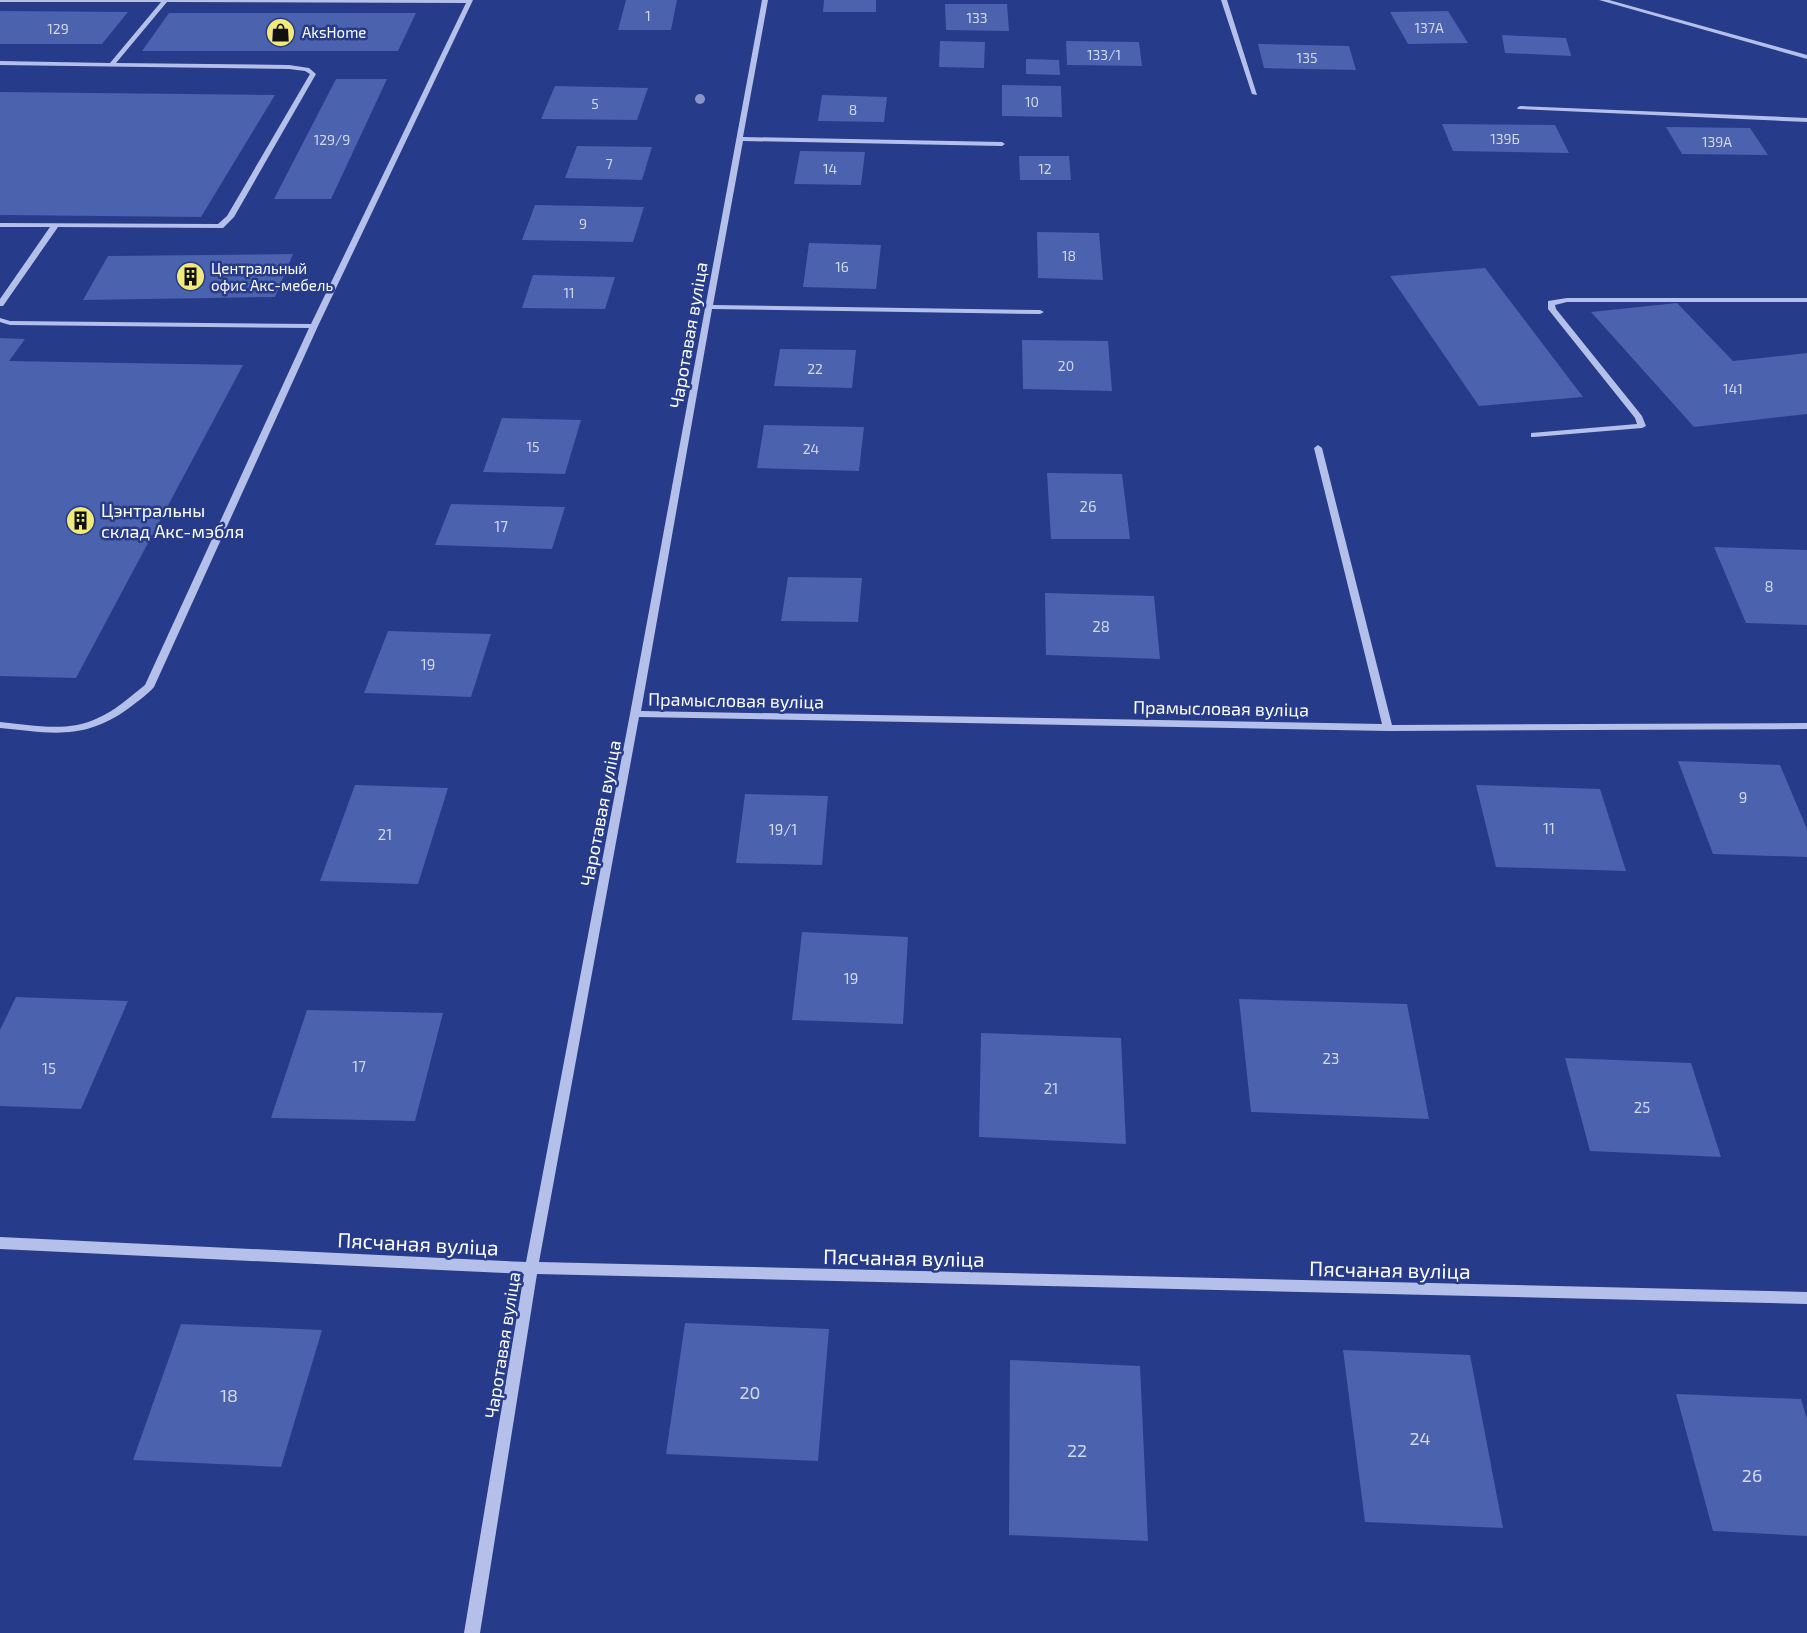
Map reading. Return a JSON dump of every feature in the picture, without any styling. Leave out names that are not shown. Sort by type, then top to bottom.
[{"type":"street","points":[[0,0],[470,0],[314,326],[149,687],[120,709],[93,725],[63,730],[0,725]]},
{"type":"street","name":"Чаротавая вуліца","points":[[472,1633],[531,1268],[636,714],[765,0]]},
{"type":"street","points":[[1224,0],[1255,94]]},
{"type":"street","points":[[1602,0],[1807,57]]},
{"type":"street","points":[[112,64],[166,1]]},
{"type":"street","points":[[0,63],[289,67],[307,69],[313,74],[230,218],[220,226],[0,225]]},
{"type":"street","points":[[1520,108],[1807,120]]},
{"type":"street","points":[[741,139],[1002,144]]},
{"type":"street","points":[[0,304],[55,226]]},
{"type":"street","points":[[1534,435],[1642,426],[1639,418],[1552,309],[1551,303],[1567,300],[1807,300]]},
{"type":"street","points":[[710,307],[1040,312]]},
{"type":"street","points":[[0,320],[10,323],[314,326]]},
{"type":"street","points":[[1318,448],[1388,728]]},
{"type":"street","name":"Прамысловая вуліца","points":[[636,714],[1388,728],[1807,726]]},
{"type":"street","name":"Пясчаная вуліца","points":[[0,1243],[531,1268],[1807,1298]]},
{"type":"building","points":[[626,0],[677,0],[671,30],[618,30]]},
{"type":"building","points":[[824,0],[876,0],[876,12],[823,12]]},
{"type":"building","points":[[945,4],[1007,4],[1009,31],[946,30]]},
{"type":"building","points":[[0,11],[128,12],[102,44],[0,44]]},
{"type":"building","points":[[1448,11],[1468,43],[1408,44],[1390,12]]},
{"type":"building","name":"AksHome","points":[[169,13],[416,13],[398,51],[142,51]]},
{"type":"building","points":[[1502,35],[1566,38],[1571,56],[1505,53]]},
{"type":"building","points":[[940,41],[985,42],[984,68],[939,67]]},
{"type":"building","points":[[1066,41],[1139,42],[1142,66],[1067,65]]},
{"type":"building","points":[[1258,44],[1349,46],[1356,70],[1264,68]]},
{"type":"building","points":[[1026,59],[1059,60],[1060,75],[1026,74]]},
{"type":"building","points":[[336,79],[387,79],[331,199],[274,199]]},
{"type":"building","points":[[1002,85],[1061,86],[1062,117],[1002,116]]},
{"type":"building","points":[[555,86],[648,88],[637,120],[541,119]]},
{"type":"building","points":[[0,92],[275,95],[201,217],[0,215]]},
{"type":"building","points":[[822,95],[887,97],[884,122],[818,121]]},
{"type":"building","points":[[1442,124],[1555,125],[1569,153],[1453,151]]},
{"type":"building","points":[[1666,127],[1750,128],[1768,155],[1682,154]]},
{"type":"building","points":[[577,146],[652,147],[642,180],[565,178]]},
{"type":"building","points":[[800,151],[865,152],[861,185],[794,184]]},
{"type":"building","points":[[1019,156],[1069,156],[1071,180],[1020,180]]},
{"type":"building","points":[[535,205],[644,207],[633,242],[522,240]]},
{"type":"building","points":[[1037,232],[1099,233],[1103,280],[1038,278]]},
{"type":"building","points":[[809,243],[881,245],[876,289],[803,287]]},
{"type":"building","name":"Центральный офис Акс-мебель","points":[[293,254],[275,297],[83,300],[108,256]]},
{"type":"building","points":[[1485,268],[1583,397],[1479,406],[1390,276]]},
{"type":"building","points":[[533,275],[615,277],[605,309],[522,308]]},
{"type":"building","points":[[1677,303],[1733,361],[1807,353],[1807,414],[1694,427],[1591,312]]},
{"type":"building","name":"Цэнтральны склад Акс-мэбля","points":[[0,338],[25,339],[9,361],[243,365],[76,678],[0,676]]},
{"type":"building","points":[[1022,340],[1108,341],[1112,391],[1023,389]]},
{"type":"building","points":[[780,349],[856,350],[852,388],[774,386]]},
{"type":"building","points":[[502,418],[581,420],[565,474],[483,472]]},
{"type":"building","points":[[764,425],[864,427],[859,471],[757,468]]},
{"type":"building","points":[[1047,473],[1122,474],[1130,539],[1051,539]]},
{"type":"building","points":[[451,504],[565,507],[552,549],[435,545]]},
{"type":"building","points":[[1714,547],[1807,550],[1807,625],[1746,623]]},
{"type":"building","points":[[788,577],[862,578],[858,622],[781,621]]},
{"type":"building","points":[[1045,593],[1154,596],[1160,659],[1046,655]]},
{"type":"building","points":[[388,631],[491,634],[471,697],[364,693]]},
{"type":"building","points":[[1678,761],[1780,765],[1807,829],[1807,857],[1713,854]]},
{"type":"building","points":[[355,785],[448,788],[418,884],[320,881]]},
{"type":"building","points":[[1476,785],[1600,789],[1626,871],[1496,867]]},
{"type":"building","points":[[745,794],[828,796],[822,865],[736,863]]},
{"type":"building","points":[[802,932],[908,937],[903,1024],[792,1020]]},
{"type":"building","points":[[16,997],[128,1001],[81,1109],[0,1106],[0,1030]]},
{"type":"building","points":[[1239,999],[1407,1004],[1429,1119],[1251,1112]]},
{"type":"building","points":[[307,1010],[443,1013],[415,1121],[271,1118]]},
{"type":"building","points":[[981,1033],[1121,1038],[1126,1144],[979,1137]]},
{"type":"building","points":[[1565,1058],[1691,1063],[1721,1157],[1590,1151]]},
{"type":"building","points":[[685,1323],[829,1329],[818,1461],[666,1454]]},
{"type":"building","points":[[181,1324],[322,1330],[281,1467],[133,1460]]},
{"type":"building","points":[[1343,1350],[1470,1355],[1503,1528],[1365,1522]]},
{"type":"building","points":[[1010,1360],[1140,1366],[1148,1541],[1009,1535]]},
{"type":"building","points":[[1676,1394],[1801,1399],[1807,1419],[1807,1536],[1713,1531]]},
{"type":"place","name":"AksHome","points":[[281,32]]},
{"type":"place","name":"Центральный офис Акс-мебель","points":[[190,277]]},
{"type":"place","name":"Цэнтральны склад Акс-мэбля","points":[[80,520]]}]
